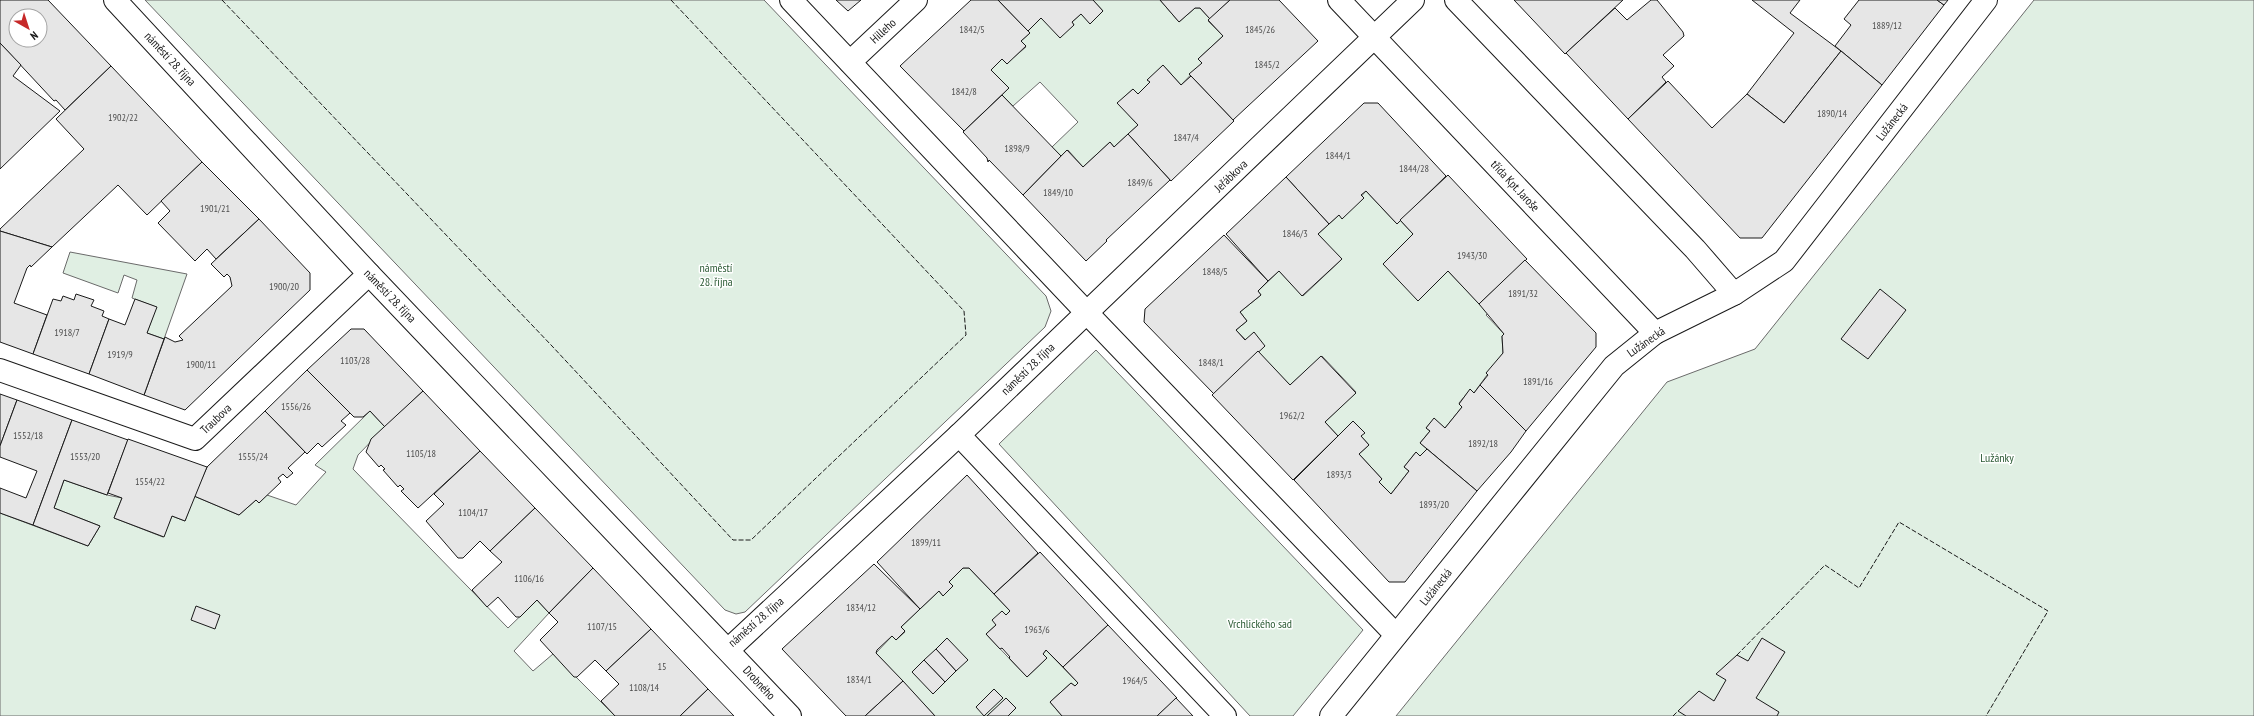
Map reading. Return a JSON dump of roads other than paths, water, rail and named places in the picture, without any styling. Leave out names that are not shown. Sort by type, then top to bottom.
[{"type":"street","name":"náměstí 28. října","points":[[116,0],[369,274],[728,650],[960,435],[1087,313]]},
{"type":"street","points":[[791,0],[1087,313],[1396,635]]},
{"type":"street","name":"Hilleho","points":[[850,62],[916,0]]},
{"type":"street","name":"třída Kpt. Jaroše","points":[[1339,0],[1655,333]]},
{"type":"street","points":[[1375,38],[1413,0]]},
{"type":"street","points":[[1456,0],[1695,249],[1734,294]]},
{"type":"street","name":"Lužánecká","points":[[1331,716],[1614,366],[1655,333],[1734,294],[1784,261],[1986,0]]},
{"type":"street","name":"Jeřábkova","points":[[1087,313],[1375,38]]},
{"type":"street","name":"Traubova","points":[[0,370],[195,439],[369,274]]},
{"type":"street","points":[[960,435],[1225,716]]},
{"type":"street","name":"Drobného","points":[[728,650],[790,716]]},
{"type":"park label","name":"Lužánky","points":[[1997,458]]},
{"type":"park label","name":"Vrchlického sad","points":[[1260,624]]}]
